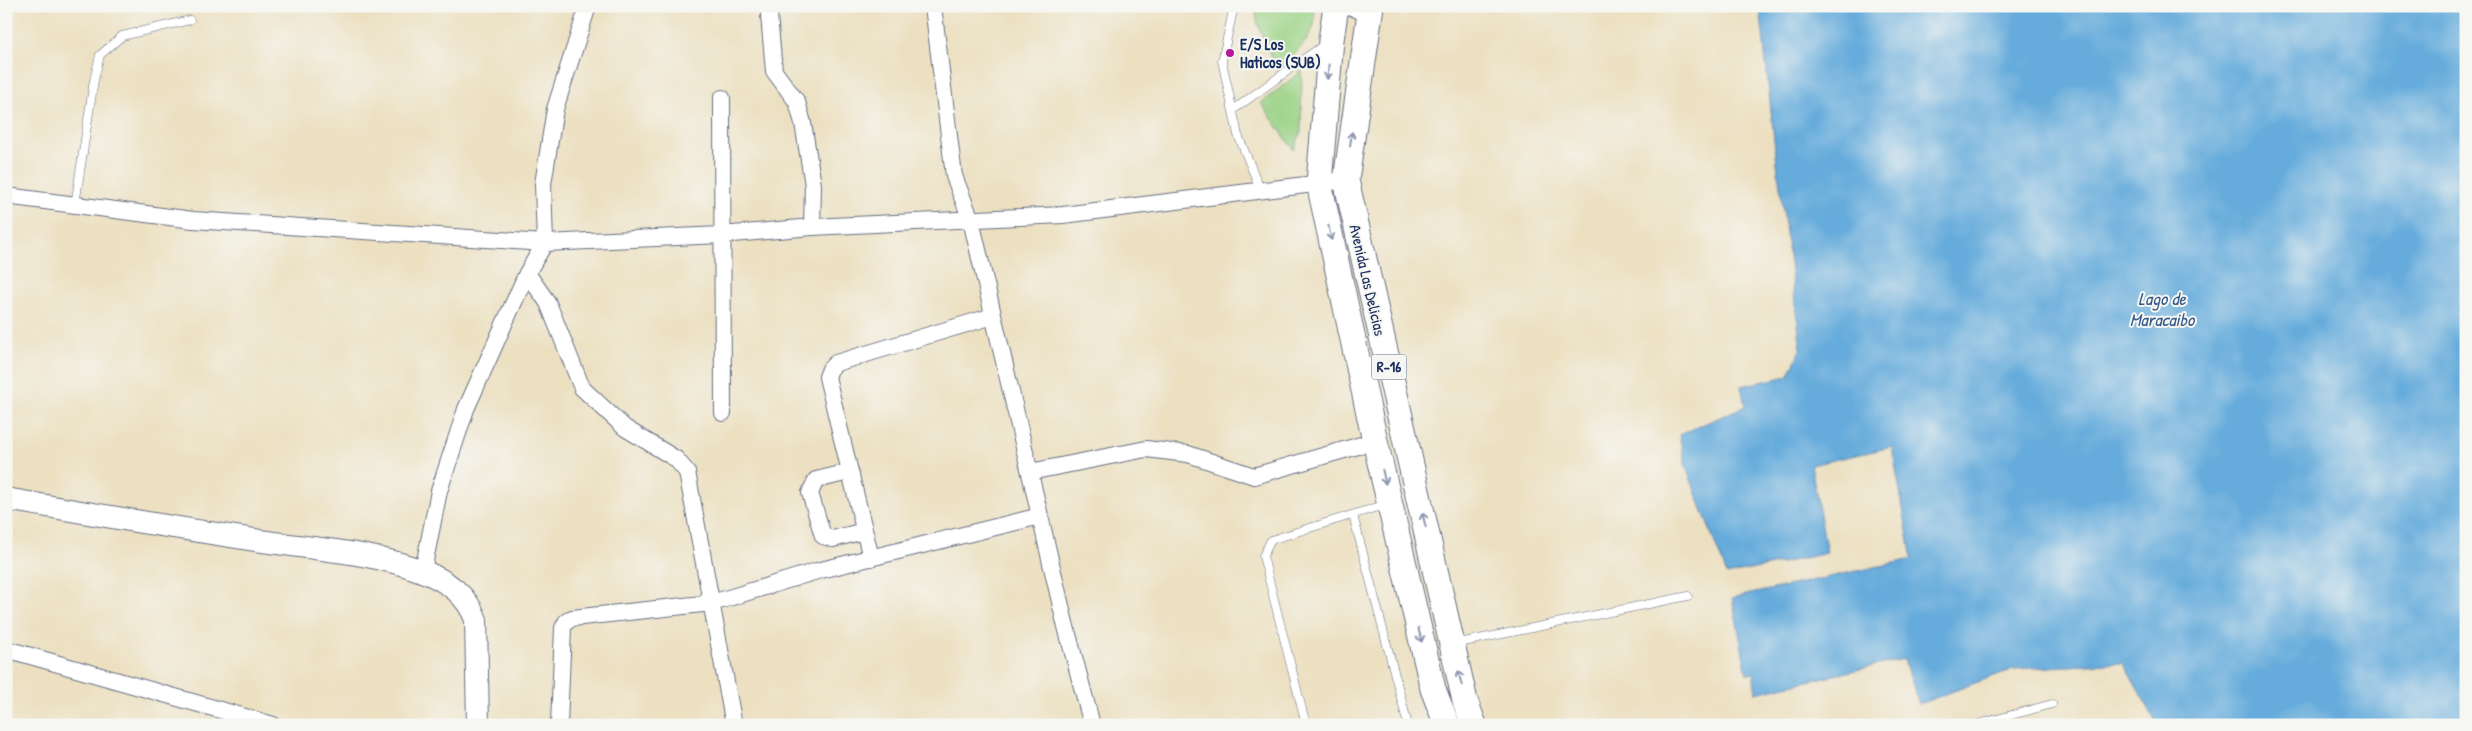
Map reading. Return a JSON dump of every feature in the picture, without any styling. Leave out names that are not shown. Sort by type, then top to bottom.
[{"type":"main road","name":"Avenida Las Delicias","points":[[1336,6],[1331,40],[1319,183],[1368,412],[1433,689],[1447,725]]},
{"type":"main road","name":"Avenida Las Delicias","points":[[1363,9],[1346,180],[1465,701],[1474,725]]},
{"type":"main road","points":[[1368,412],[1397,406]]},
{"type":"street","points":[[423,571],[439,491],[466,408],[527,273],[545,243],[543,184],[555,109],[588,6]]},
{"type":"street","points":[[772,6],[769,15],[774,71],[797,102],[803,123],[813,184],[812,226]]},
{"type":"street","points":[[934,6],[954,176],[971,220],[1040,516],[1092,725]]},
{"type":"street","points":[[722,98],[721,234],[724,413]]},
{"type":"street","points":[[6,196],[193,220],[545,243],[721,234],[812,226],[1063,215],[1346,180]]},
{"type":"street","points":[[527,273],[548,303],[582,388],[625,428],[676,459],[687,472],[734,725]]},
{"type":"street","points":[[871,558],[827,377],[830,369],[836,363],[994,316]]},
{"type":"street","points":[[1030,472],[1146,449],[1188,454],[1254,476],[1375,441]]},
{"type":"street","points":[[849,472],[816,480],[810,493],[823,536],[833,539],[864,531]]},
{"type":"street","points":[[6,499],[158,526],[370,558],[423,571],[456,589],[471,605],[476,620],[478,725]]},
{"type":"street","points":[[559,725],[563,628],[566,622],[572,618],[712,603],[817,571],[1040,516]]},
{"type":"street","points":[[6,649],[273,725]]},
{"type":"lane","points":[[1234,6],[1222,61],[1238,136],[1262,191]]},
{"type":"lane","points":[[75,205],[94,80],[100,55],[122,36],[190,20]]},
{"type":"lane","points":[[1232,110],[1331,40]]},
{"type":"lane","points":[[1306,725],[1263,556],[1271,540],[1390,503]]},
{"type":"lane","points":[[1353,515],[1408,725]]},
{"type":"lane","points":[[1452,644],[1688,596]]},
{"type":"lane","points":[[1975,725],[2052,704]]},
{"type":"green space","points":[[1255,6],[1312,6],[1315,16],[1310,34],[1299,50],[1278,71],[1258,25]]},
{"type":"green space","points":[[1302,71],[1301,131],[1294,150],[1261,103]]},
{"type":"water","name":"Lago de Maracaibo","points":[[1760,6],[2466,6],[2466,725],[2158,725],[2123,663],[2013,669],[1919,704],[1904,659],[1756,693],[1753,673],[1747,674],[1732,598],[1912,559],[1892,447],[1811,465],[1827,553],[1727,575],[1686,467],[1679,435],[1745,406],[1741,386],[1788,376],[1801,349],[1774,140]]},
{"type":"place","name":"E/S Los Haticos (SUB)","points":[[1230,53]]}]
